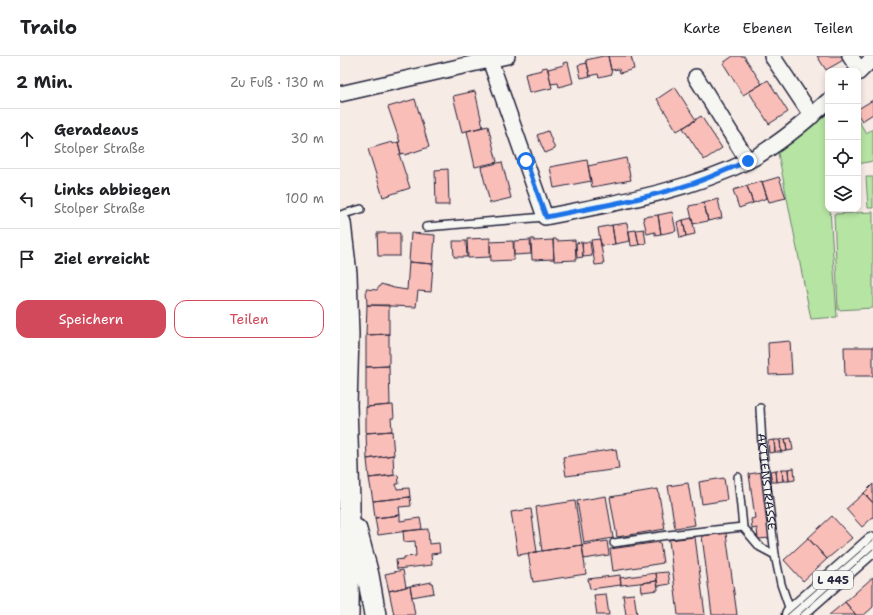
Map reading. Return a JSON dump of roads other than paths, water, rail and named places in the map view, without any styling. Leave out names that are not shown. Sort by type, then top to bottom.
[{"type":"main road","points":[[340,223],[346,274],[343,365],[346,405],[349,503],[348,615]]},
{"type":"main road","points":[[349,503],[368,575],[375,615]]},
{"type":"main road","name":"AKTIENSTRASSE","points":[[793,615],[873,544]]},
{"type":"street","points":[[340,94],[487,58],[507,56]]},
{"type":"street","points":[[772,56],[812,116]]},
{"type":"street","points":[[850,56],[857,68]]},
{"type":"street","points":[[487,58],[546,217],[630,200],[673,189],[714,176],[748,161],[776,144],[825,104]]},
{"type":"street","points":[[861,70],[873,58]]},
{"type":"street","points":[[696,77],[748,161]]},
{"type":"lane","points":[[340,215],[361,209]]},
{"type":"lane","points":[[426,226],[546,217]]},
{"type":"lane","name":"AKTIENSTRASSE","points":[[760,408],[762,445],[775,556],[781,584],[793,615]]},
{"type":"lane","points":[[614,543],[668,534],[743,527],[738,477]]},
{"type":"lane","name":"AKTIENSTRASSE","points":[[743,527],[760,547],[775,556]]},
{"type":"tram line","points":[[787,615],[873,540]]},
{"type":"tram line","points":[[799,615],[873,549]]}]
